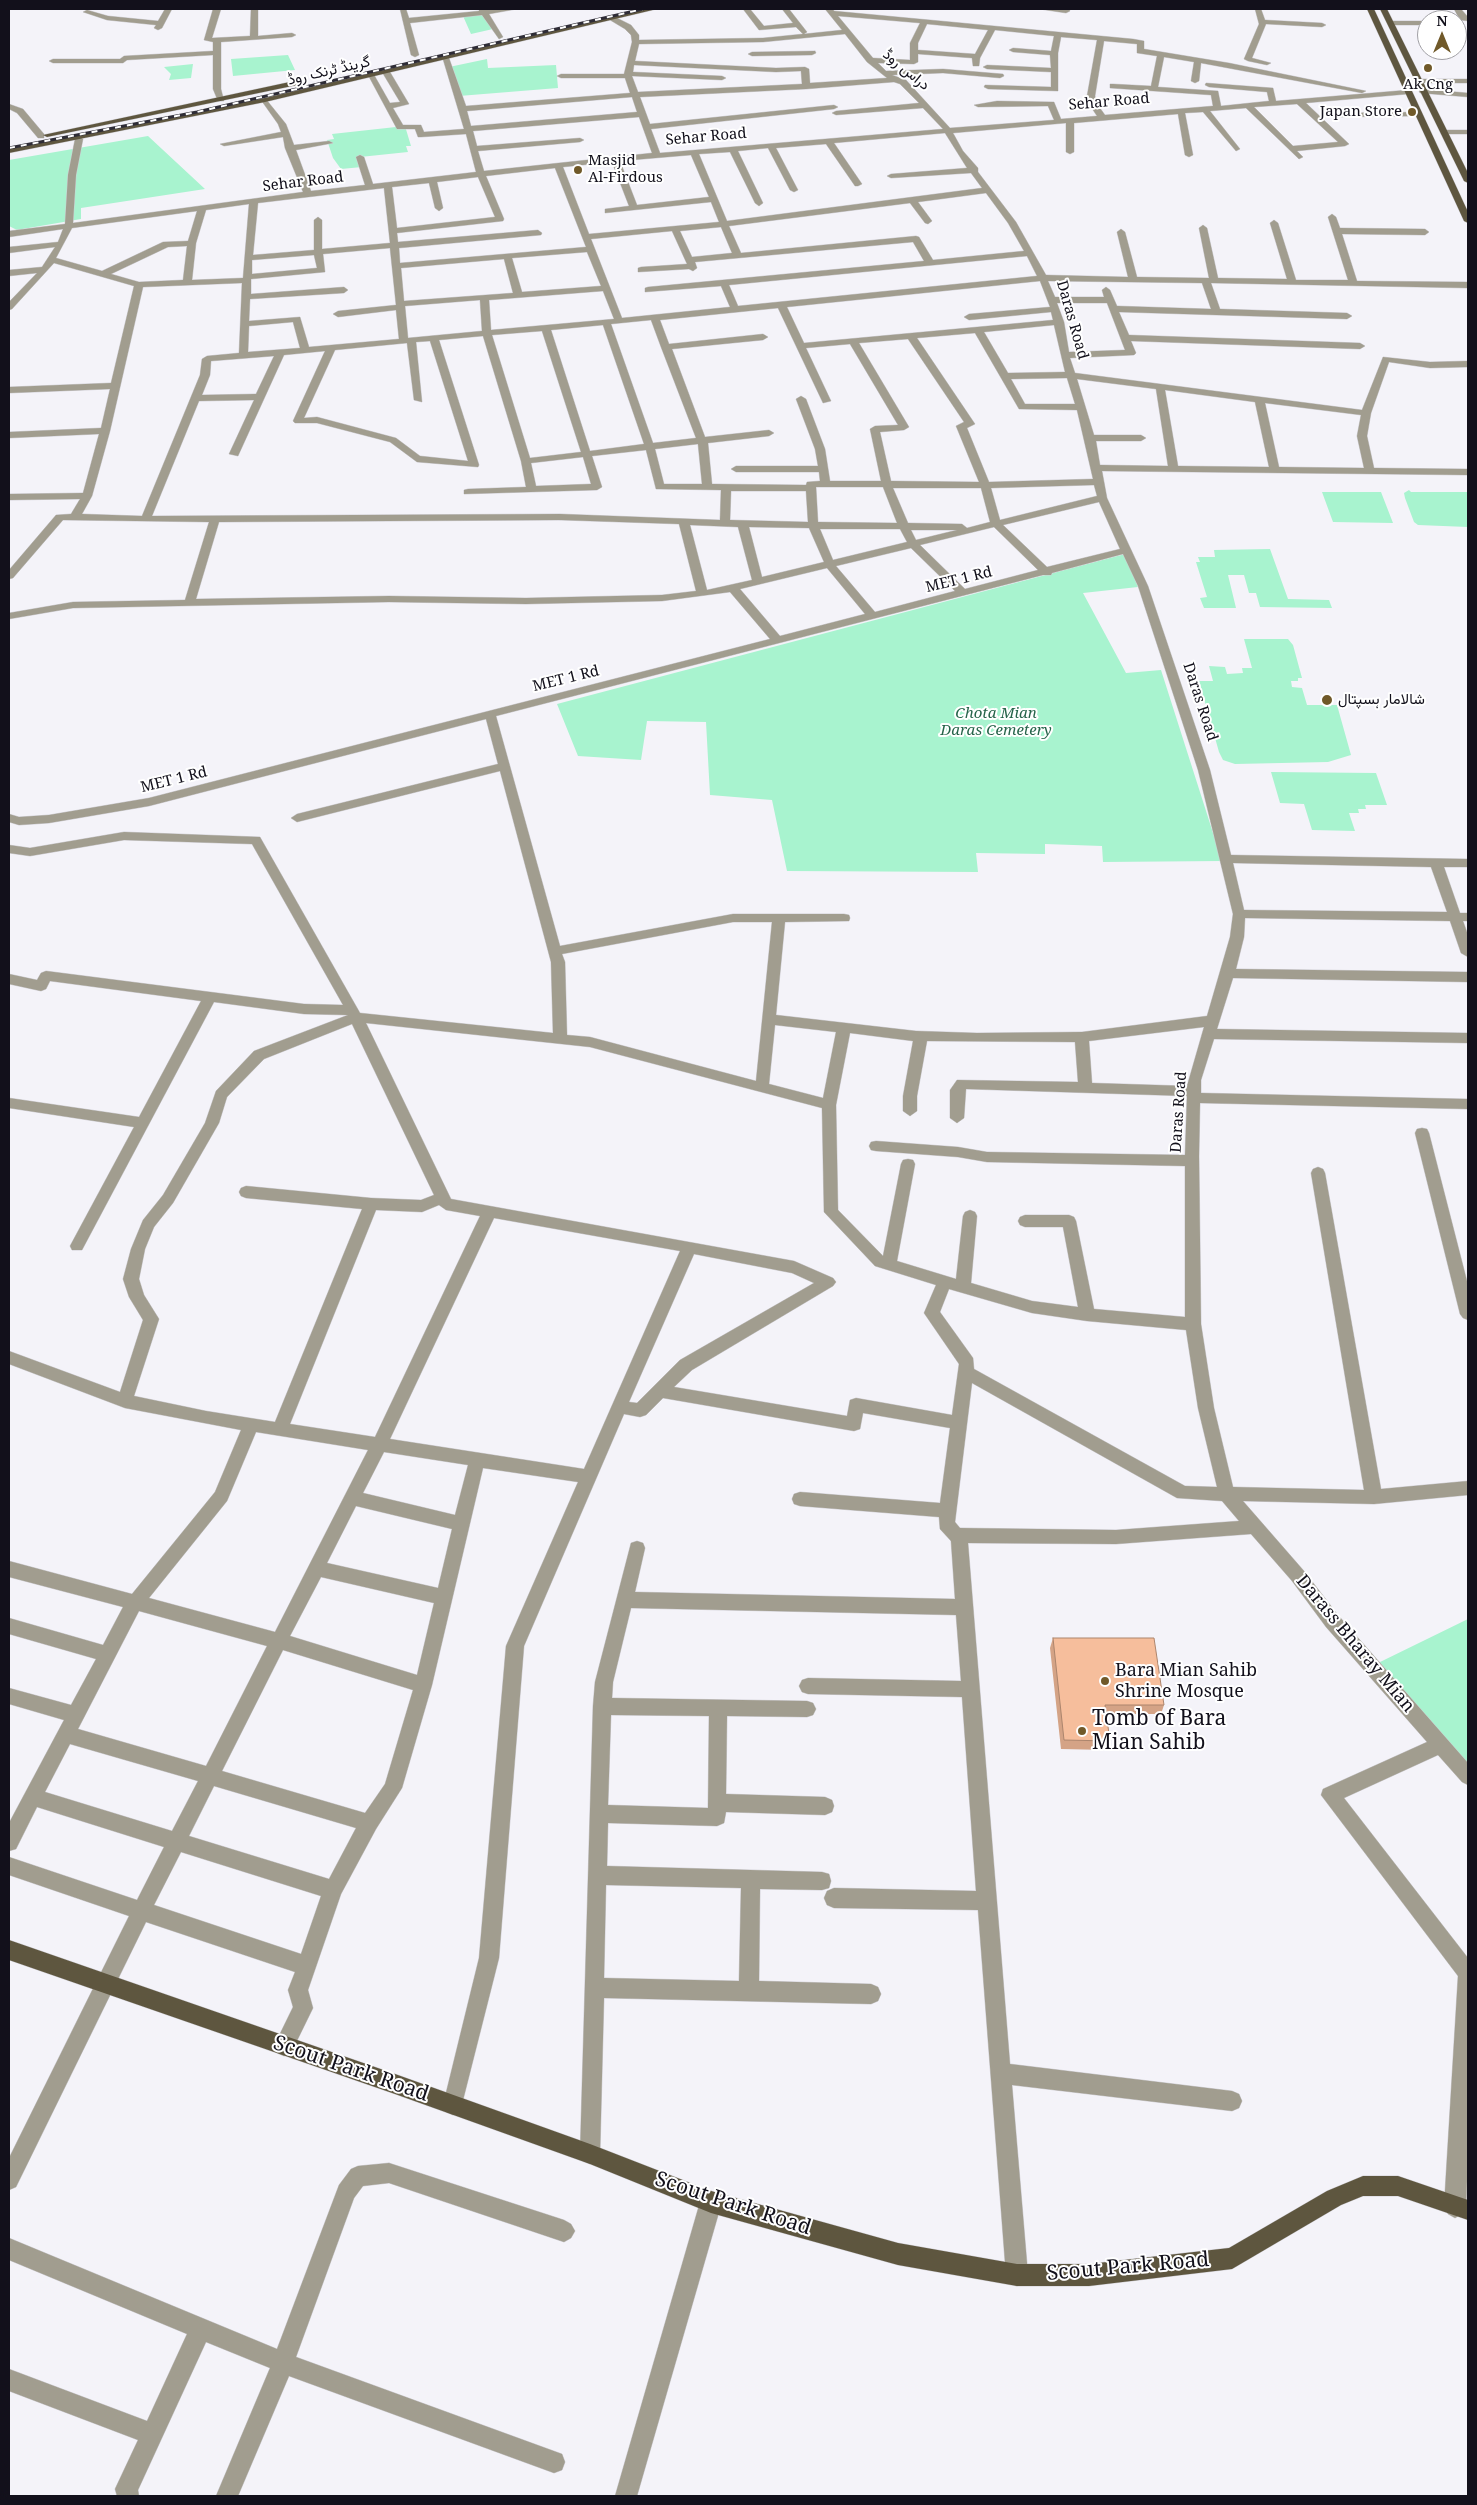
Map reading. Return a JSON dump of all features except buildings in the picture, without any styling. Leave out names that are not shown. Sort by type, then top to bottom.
[{"type":"main road","points":[[406,58],[615,9]]},
{"type":"main road","name":"گرینڈ ٹرنک روڈ","points":[[9,151],[78,139],[265,100],[653,9]]},
{"type":"main road","points":[[1468,181],[1384,11],[1371,11],[1468,221]]},
{"type":"main road","name":"گرینڈ ٹرنک روڈ","points":[[37,136],[304,80]]},
{"type":"main road","points":[[1443,170],[1463,170]]},
{"type":"main road","name":"Scout Park Road","points":[[9,1950],[105,1982],[590,2154],[711,2202],[898,2254],[1017,2275],[1088,2275],[1232,2258],[1334,2198],[1363,2186],[1398,2186],[1462,2208]]},
{"type":"street","points":[[87,12],[107,18],[159,25],[168,9]]},
{"type":"street","points":[[217,9],[208,40],[292,35]]},
{"type":"street","points":[[254,9],[254,38]]},
{"type":"street","points":[[403,9],[415,56]]},
{"type":"street","points":[[405,20],[513,9]]},
{"type":"street","points":[[746,9],[762,28],[798,25]]},
{"type":"street","points":[[786,9],[806,37]]},
{"type":"street","points":[[1044,9],[1066,11],[1066,9]]},
{"type":"street","points":[[1108,18],[1109,9]]},
{"type":"street","points":[[1258,9],[1263,24],[1248,59],[1277,65]]},
{"type":"street","points":[[484,11],[499,37]]},
{"type":"street","points":[[831,11],[1101,37],[1141,43],[1140,50],[1161,55],[1198,60],[1375,94]]},
{"type":"street","name":"دراس روڈ","points":[[831,11],[870,60],[894,80],[903,82],[947,130]]},
{"type":"street","points":[[613,18],[628,27],[635,35],[636,42],[628,75],[633,95],[657,155]]},
{"type":"street","points":[[870,60],[914,62],[914,43],[925,21]]},
{"type":"street","points":[[1262,22],[1322,25]]},
{"type":"street","points":[[1390,23],[1417,23]]},
{"type":"street","points":[[975,70],[977,56],[993,28]]},
{"type":"street","points":[[636,42],[749,40],[806,37],[848,32]]},
{"type":"street","points":[[988,87],[1055,89],[1054,53],[1058,34]]},
{"type":"street","points":[[1101,37],[1091,96],[1093,104],[1102,117]]},
{"type":"street","points":[[217,40],[217,89],[221,98]]},
{"type":"street","points":[[749,40],[751,55]]},
{"type":"street","points":[[698,41],[700,51]]},
{"type":"street","points":[[743,49],[751,55],[812,53]]},
{"type":"street","points":[[1013,50],[1054,53]]},
{"type":"street","points":[[914,52],[977,56]]},
{"type":"street","points":[[53,61],[123,61],[124,58],[217,53]]},
{"type":"street","points":[[1154,89],[1161,55]]},
{"type":"street","points":[[392,230],[500,219],[481,175],[463,109],[445,58]]},
{"type":"street","points":[[1195,82],[1198,60]]},
{"type":"street","points":[[630,63],[776,70],[805,69],[806,86]]},
{"type":"street","points":[[975,70],[1000,76]]},
{"type":"street","points":[[884,73],[1054,70]]},
{"type":"street","points":[[386,72],[405,104],[388,106]]},
{"type":"street","points":[[561,76],[628,75],[734,78]]},
{"type":"street","points":[[370,76],[400,127],[418,127],[421,135],[469,130],[580,141]]},
{"type":"street","points":[[685,92],[691,76]]},
{"type":"street","points":[[463,109],[633,95],[894,80]]},
{"type":"street","points":[[1419,82],[1468,80]]},
{"type":"street","points":[[1209,85],[1270,90],[1273,103]]},
{"type":"street","points":[[1113,86],[1215,93],[1217,107]]},
{"type":"street","points":[[1423,91],[1468,96]]},
{"type":"street","name":"Sehar Road","points":[[9,234],[308,194],[558,166],[580,141],[615,159],[1058,120],[1408,92]]},
{"type":"street","points":[[265,100],[286,134],[289,148],[308,194]]},
{"type":"street","points":[[1292,150],[1345,144],[1299,101]]},
{"type":"street","points":[[978,105],[997,102],[1051,104],[1058,120]]},
{"type":"street","points":[[647,127],[835,110],[926,105]]},
{"type":"street","points":[[1247,105],[1301,158]]},
{"type":"street","points":[[9,106],[20,111],[37,136]]},
{"type":"street","points":[[1204,108],[1236,149]]},
{"type":"street","points":[[1181,110],[1188,155]]},
{"type":"street","points":[[475,149],[580,141],[641,114]]},
{"type":"street","points":[[1338,115],[1418,114]]},
{"type":"street","points":[[1070,119],[1070,152]]},
{"type":"street","name":"Daras Road","points":[[947,130],[960,152],[975,170],[1031,253],[1044,278],[1054,304],[1065,355],[1090,438],[1094,468],[1102,498],[1128,550],[1143,586],[1185,708],[1204,770],[1239,914],[1237,937],[1228,973],[1207,1034],[1194,1080],[1192,1161],[1193,1324],[1206,1408],[1227,1495]]},
{"type":"street","points":[[1444,132],[1468,132]]},
{"type":"street","points":[[224,144],[286,134]]},
{"type":"street","points":[[10,305],[45,269],[61,244],[69,225],[72,175],[78,139]]},
{"type":"street","points":[[828,140],[858,184]]},
{"type":"street","points":[[289,148],[328,144]]},
{"type":"street","points":[[770,145],[794,190]]},
{"type":"street","points":[[732,148],[759,203]]},
{"type":"street","points":[[694,152],[722,224],[737,254]]},
{"type":"street","points":[[360,157],[370,187]]},
{"type":"street","points":[[615,159],[634,207]]},
{"type":"street","points":[[558,166],[619,321]]},
{"type":"street","points":[[891,176],[975,170]]},
{"type":"street","points":[[434,180],[439,208]]},
{"type":"street","points":[[388,185],[400,306],[419,400]]},
{"type":"street","points":[[586,237],[722,224],[989,190]]},
{"type":"street","points":[[608,211],[713,200]]},
{"type":"street","points":[[912,200],[928,221]]},
{"type":"street","points":[[243,357],[248,258],[254,201]]},
{"type":"street","points":[[187,283],[192,243],[202,208]]},
{"type":"street","points":[[1332,217],[1353,283]]},
{"type":"street","points":[[51,259],[139,286],[322,270],[318,252],[318,220]]},
{"type":"street","points":[[1274,223],[1292,282]]},
{"type":"street","points":[[675,228],[692,266]]},
{"type":"street","points":[[1203,228],[1216,312]]},
{"type":"street","points":[[1336,231],[1425,232]]},
{"type":"street","points":[[1121,232],[1133,279]]},
{"type":"street","points":[[396,266],[439,252],[487,248],[538,233]]},
{"type":"street","points":[[641,270],[692,266],[737,254],[916,240],[930,263]]},
{"type":"street","points":[[102,275],[166,244],[192,243]]},
{"type":"street","points":[[9,250],[61,244]]},
{"type":"street","points":[[248,258],[393,245],[439,252],[487,248],[507,256],[590,249]]},
{"type":"street","points":[[648,290],[1031,253]]},
{"type":"street","points":[[507,256],[518,295]]},
{"type":"street","points":[[9,272],[45,269]]},
{"type":"street","points":[[146,519],[205,375],[207,359],[655,318],[1044,278],[1468,285]]},
{"type":"street","points":[[724,283],[735,309]]},
{"type":"street","points":[[75,518],[88,496],[139,286]]},
{"type":"street","points":[[338,314],[400,306],[606,288]]},
{"type":"street","points":[[246,297],[344,290]]},
{"type":"street","points":[[1065,355],[1130,353],[1106,290]]},
{"type":"street","points":[[484,298],[487,333],[526,461],[531,489]]},
{"type":"street","points":[[781,304],[826,401]]},
{"type":"street","points":[[969,317],[1054,304],[1112,304],[1216,312],[1347,316]]},
{"type":"street","points":[[655,318],[705,450],[707,488]]},
{"type":"street","points":[[245,324],[298,319],[305,351]]},
{"type":"street","points":[[606,322],[650,448],[660,487],[811,488]]},
{"type":"street","points":[[801,346],[1058,322]]},
{"type":"street","points":[[468,492],[598,487],[546,328]]},
{"type":"street","points":[[978,329],[1022,407],[1082,407]]},
{"type":"street","points":[[911,336],[970,424],[961,426],[985,485],[996,524],[1047,573]]},
{"type":"street","points":[[666,348],[763,337]]},
{"type":"street","points":[[331,348],[298,420],[317,420],[393,440],[417,459],[474,465],[434,338]]},
{"type":"street","points":[[1125,338],[1360,346]]},
{"type":"street","points":[[853,341],[904,427],[875,429],[887,485],[904,526],[914,545],[964,594]]},
{"type":"street","points":[[234,454],[280,353]]},
{"type":"street","points":[[1370,471],[1362,436],[1366,413],[1386,359],[1430,365],[1468,364]]},
{"type":"street","points":[[1004,376],[1071,376],[1259,398],[1366,413]]},
{"type":"street","points":[[9,390],[114,386]]},
{"type":"street","points":[[1160,386],[1174,469]]},
{"type":"street","points":[[195,398],[260,397]]},
{"type":"street","points":[[1259,398],[1276,470]]},
{"type":"street","points":[[802,399],[820,449],[826,485]]},
{"type":"street","points":[[9,435],[105,431]]},
{"type":"street","points":[[526,461],[769,433]]},
{"type":"street","points":[[1090,438],[1140,438]]},
{"type":"street","points":[[1094,468],[1468,472]]},
{"type":"street","points":[[736,469],[823,469]]},
{"type":"street","points":[[873,617],[830,565],[813,525],[811,484],[985,485],[1098,482]]},
{"type":"street","points":[[725,523],[726,488]]},
{"type":"street","points":[[9,497],[88,496]]},
{"type":"street","points":[[9,616],[73,605],[389,600],[535,601],[662,598],[702,594],[914,545],[1102,498]]},
{"type":"street","points":[[9,576],[60,517],[146,519],[560,517],[743,524],[981,527]]},
{"type":"street","points":[[190,602],[215,518]]},
{"type":"street","points":[[684,522],[702,594]]},
{"type":"street","points":[[743,524],[758,582]]},
{"type":"street","name":"MET 1 Rd","points":[[9,818],[19,821],[49,820],[149,802],[1047,573],[1128,550]]},
{"type":"street","points":[[733,588],[778,641]]},
{"type":"street","points":[[490,714],[558,962],[560,1039]]},
{"type":"street","points":[[298,818],[503,766]]},
{"type":"street","points":[[9,849],[30,852],[124,836],[256,840],[354,1014],[446,1204],[794,1267],[828,1282],[686,1365],[640,1410],[619,1407]]},
{"type":"street","points":[[1226,859],[1468,862]]},
{"type":"street","points":[[1436,862],[1462,917],[1468,953]]},
{"type":"street","points":[[1239,914],[1462,917]]},
{"type":"street","points":[[555,951],[733,918],[844,918]]},
{"type":"street","points":[[762,1088],[779,918]]},
{"type":"street","points":[[1228,973],[1468,977]]},
{"type":"street","points":[[9,979],[40,986],[46,976],[304,1009],[590,1042],[829,1105]]},
{"type":"street","points":[[77,1246],[210,997]]},
{"type":"street","points":[[125,1400],[151,1319],[137,1297],[131,1279],[138,1249],[148,1224],[168,1199],[207,1132],[222,1095],[259,1055],[354,1014]]},
{"type":"street","points":[[769,1019],[921,1036],[1082,1036],[1188,1025],[1212,1020]]},
{"type":"street","points":[[844,1028],[829,1105],[831,1212],[880,1262],[944,1283],[1032,1307],[1087,1315],[1193,1324]]},
{"type":"street","points":[[1207,1034],[1468,1038]]},
{"type":"street","points":[[910,1111],[910,1096],[921,1036]]},
{"type":"street","points":[[1082,1036],[1085,1088]]},
{"type":"street","points":[[957,1118],[957,1090],[962,1084],[1468,1104]]},
{"type":"street","points":[[9,1103],[143,1123]]},
{"type":"street","points":[[1422,1133],[1468,1314]]},
{"type":"street","points":[[876,1146],[958,1152],[987,1157],[1192,1161]]},
{"type":"street","points":[[889,1266],[908,1164]]},
{"type":"street","points":[[1318,1173],[1374,1497]]},
{"type":"street","points":[[246,1192],[371,1204],[422,1206],[443,1198]]},
{"type":"street","points":[[280,1430],[371,1204]]},
{"type":"street","points":[[9,2180],[105,1982],[379,1445],[489,1212]]},
{"type":"street","points":[[962,1287],[970,1216]]},
{"type":"street","points":[[1025,1221],[1069,1222],[1087,1315]]},
{"type":"street","points":[[453,2105],[489,1958],[516,1646],[688,1247]]},
{"type":"street","points":[[944,1283],[932,1313],[967,1363],[946,1524],[956,1535],[1116,1538],[1253,1527]]},
{"type":"street","points":[[9,1357],[125,1400],[206,1418],[589,1477]]},
{"type":"street","points":[[966,1372],[1183,1493],[1374,1497],[1468,1488]]},
{"type":"street","points":[[660,1391],[854,1424],[856,1405],[959,1423]]},
{"type":"street","points":[[9,1842],[134,1604],[221,1496],[251,1425]]},
{"type":"street","points":[[284,2046],[303,2008],[298,1990],[333,1890],[369,1822],[393,1788],[423,1685],[477,1460]]},
{"type":"street","name":"Darass Bharay Mian","points":[[1227,1495],[1253,1527],[1298,1576],[1332,1621],[1371,1663],[1468,1776]]},
{"type":"street","points":[[352,1498],[462,1524]]},
{"type":"street","points":[[800,1499],[948,1511]]},
{"type":"street","points":[[959,1535],[986,1901],[1017,2275]]},
{"type":"street","points":[[590,2154],[602,1706],[604,1682],[637,1548]]},
{"type":"street","points":[[316,1568],[444,1597]]},
{"type":"street","points":[[9,1569],[134,1604],[279,1641],[423,1685]]},
{"type":"street","points":[[624,1600],[965,1607]]},
{"type":"street","points":[[9,1626],[108,1654]]},
{"type":"street","points":[[808,1686],[970,1690]]},
{"type":"street","points":[[9,1696],[76,1715]]},
{"type":"street","points":[[602,1706],[807,1709]]},
{"type":"street","points":[[598,1814],[717,1817],[718,1708]]},
{"type":"street","points":[[66,1734],[369,1822]]},
{"type":"street","points":[[1440,1745],[1330,1795],[1468,1974],[1462,2208]]},
{"type":"street","points":[[33,1797],[333,1890]]},
{"type":"street","points":[[718,1803],[825,1806]]},
{"type":"street","points":[[9,1866],[306,1966]]},
{"type":"street","points":[[597,1875],[822,1881]]},
{"type":"street","points":[[749,1991],[751,1879]]},
{"type":"street","points":[[834,1898],[986,1901]]},
{"type":"street","points":[[594,1988],[871,1994]]},
{"type":"street","points":[[1000,2074],[1232,2101]]},
{"type":"street","points":[[227,2496],[282,2363],[346,2192],[358,2176],[389,2173],[564,2230]]},
{"type":"street","points":[[626,2496],[711,2202]]},
{"type":"street","points":[[9,2249],[282,2363],[554,2462]]},
{"type":"street","points":[[128,2496],[126,2489],[201,2329]]},
{"type":"street","points":[[9,2380],[152,2434]]},
{"type":"green space","points":[[483,14],[493,29],[471,34],[463,16]]},
{"type":"green space","points":[[288,55],[295,70],[233,76],[231,59]]},
{"type":"green space","points":[[487,59],[488,68],[556,65],[558,88],[459,96],[449,67]]},
{"type":"green space","points":[[193,64],[191,78],[169,80],[171,74],[164,67]]},
{"type":"green space","points":[[405,126],[411,146],[406,146],[408,152],[360,157],[362,167],[341,169],[333,158],[327,140],[334,139],[332,134]]},
{"type":"green space","points":[[148,136],[205,189],[81,208],[81,219],[17,230],[9,226],[9,160]]},
{"type":"green space","points":[[1409,490],[1411,492],[1468,492],[1468,527],[1418,525],[1414,522],[1405,498],[1404,493]]},
{"type":"green space","points":[[1322,492],[1381,492],[1393,523],[1333,522]]},
{"type":"green space","points":[[1270,549],[1288,599],[1329,600],[1332,608],[1260,607],[1256,593],[1249,593],[1244,575],[1228,575],[1236,608],[1204,608],[1200,598],[1207,597],[1196,562],[1200,562],[1198,557],[1215,557],[1214,550]]},
{"type":"green space","name":"Chota Mian Daras Cemetery","points":[[1125,554],[1138,587],[1083,593],[1126,673],[1161,670],[1222,861],[1103,862],[1102,846],[1045,844],[1045,854],[976,853],[978,872],[787,871],[772,800],[710,795],[706,722],[647,721],[641,760],[578,756],[557,704]]},
{"type":"green space","points":[[1244,639],[1288,639],[1293,645],[1302,678],[1298,678],[1298,681],[1291,681],[1292,687],[1302,688],[1307,705],[1337,705],[1351,755],[1328,762],[1235,764],[1223,760],[1219,752],[1199,681],[1213,681],[1209,666],[1225,667],[1227,674],[1243,673],[1242,668],[1252,668]]},
{"type":"green space","points":[[1271,772],[1376,773],[1387,805],[1365,805],[1366,809],[1358,809],[1359,813],[1349,813],[1355,831],[1312,830],[1304,804],[1280,803]]},
{"type":"green space","points":[[1468,1619],[1468,1767],[1378,1663]]},
{"type":"railway","points":[[9,148],[197,112],[643,9]]},
{"type":"place","name":"Ak Cng","points":[[1428,68]]},
{"type":"place","name":"Japan Store","points":[[1412,112]]},
{"type":"place","name":"Masjid Al-Firdous","points":[[578,170]]},
{"type":"place","name":"شالامار ہسپتال","points":[[1327,700]]},
{"type":"place","name":"Bara Mian Sahib Shrine Mosque","points":[[1105,1681]]},
{"type":"place","name":"Tomb of Bara Mian Sahib","points":[[1082,1731]]}]
